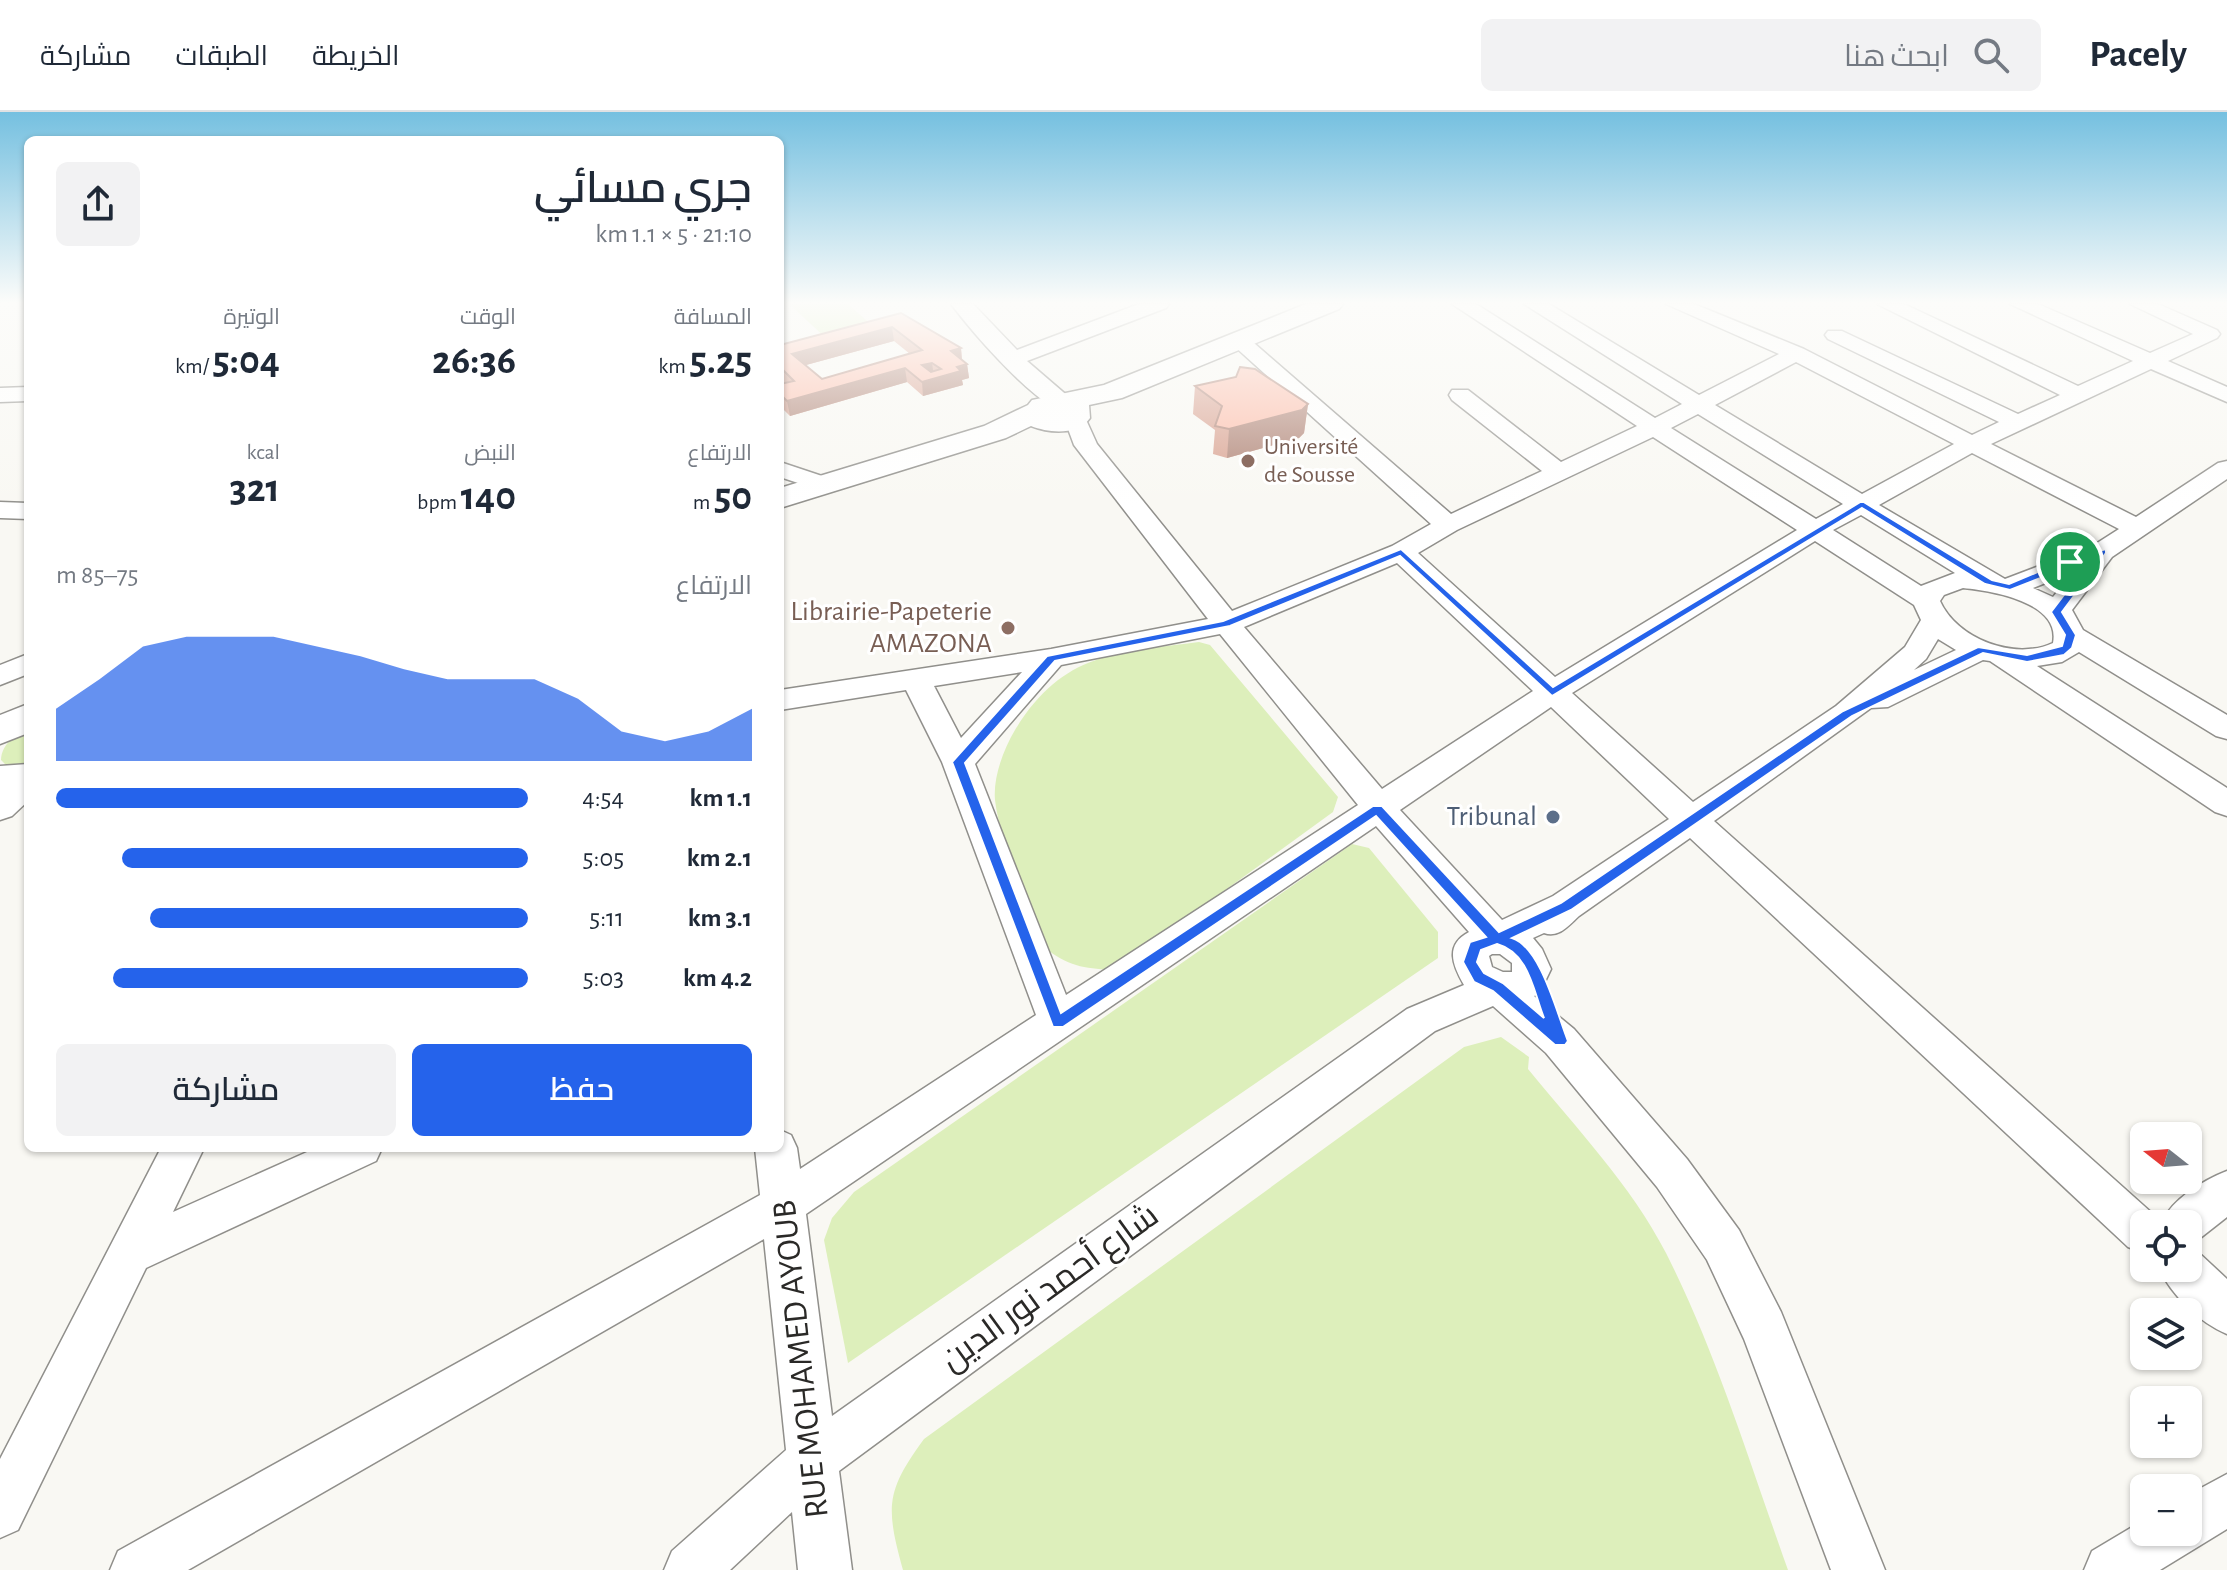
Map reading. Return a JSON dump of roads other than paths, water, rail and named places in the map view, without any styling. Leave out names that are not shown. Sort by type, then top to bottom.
[{"type":"main road","points":[[784,497],[1058,414],[1162,372]]},
{"type":"main road","points":[[0,781],[24,780]]},
{"type":"street","points":[[1024,372],[1296,713],[1432,870],[1479,948]]},
{"type":"street","points":[[1275,372],[1448,525]]},
{"type":"street","points":[[1571,372],[1815,530],[1930,610],[1954,636],[1990,652],[2227,804]]},
{"type":"street","points":[[1648,372],[1999,584],[2036,598],[2063,623],[2227,729]]},
{"type":"street","points":[[784,699],[1051,658],[1226,624],[1401,552],[1448,525],[1657,426],[1762,372]]},
{"type":"street","points":[[1832,372],[2136,527]]},
{"type":"street","points":[[1912,372],[2017,422]]},
{"type":"street","points":[[2023,372],[2076,394]]},
{"type":"street","points":[[137,1570],[784,1204],[1552,692],[1815,530],[1973,443],[2126,372]]},
{"type":"street","points":[[2176,372],[2227,395]]},
{"type":"street","points":[[0,395],[24,394]]},
{"type":"street","points":[[1460,395],[1559,473]]},
{"type":"street","points":[[784,470],[822,484]]},
{"type":"street","points":[[1858,1570],[1764,1329],[1723,1245],[1672,1173],[1560,1041],[1498,987],[1479,978],[1470,962],[1479,948],[1566,906],[1847,713],[1916,653],[1930,610],[1933,589],[1940,584],[1961,580],[1999,584],[2103,551],[2136,527],[2222,477]]},
{"type":"street","points":[[0,510],[24,511]]},
{"type":"street","points":[[1847,713],[1990,652],[2027,659],[2051,656],[2067,648],[2063,623],[2103,551]]},
{"type":"street","points":[[1401,552],[1901,1013],[2130,1219]]},
{"type":"street","points":[[958,762],[1051,658]]},
{"type":"street","points":[[0,676],[24,665]]},
{"type":"street","points":[[916,680],[958,762],[1058,1023]]},
{"type":"street","points":[[0,808],[24,784]]},
{"type":"street","points":[[0,825],[24,818]]},
{"type":"street","points":[[1498,987],[1509,988],[1526,983],[1540,937],[1566,906]]},
{"type":"street","points":[[1479,948],[1514,944],[1532,966],[1560,1041]]},
{"type":"street","name":"شارع أحمد نور الدين","points":[[1421,1020],[1479,948]]},
{"type":"street","name":"شارع أحمد نور الدين","points":[[691,1570],[812,1460],[1421,1020],[1498,987]]},
{"type":"street","points":[[0,1512],[181,1152]]},
{"type":"street","points":[[133,1252],[352,1152]]},
{"type":"street","name":"RUE MOHAMED AYOUB","points":[[777,1152],[825,1570]]},
{"type":"street","points":[[2202,1210],[2227,1191]]},
{"type":"street","points":[[2197,1282],[2227,1311]]},
{"type":"street","points":[[2202,1515],[2227,1500]]},
{"type":"street","points":[[2111,1570],[2151,1546]]},
{"type":"place","name":"Université de Sousse","points":[[1248,461]]},
{"type":"place","name":"Librairie-Papeterie AMAZONA","points":[[1008,628]]},
{"type":"place","name":"Tribunal","points":[[1553,817]]}]
